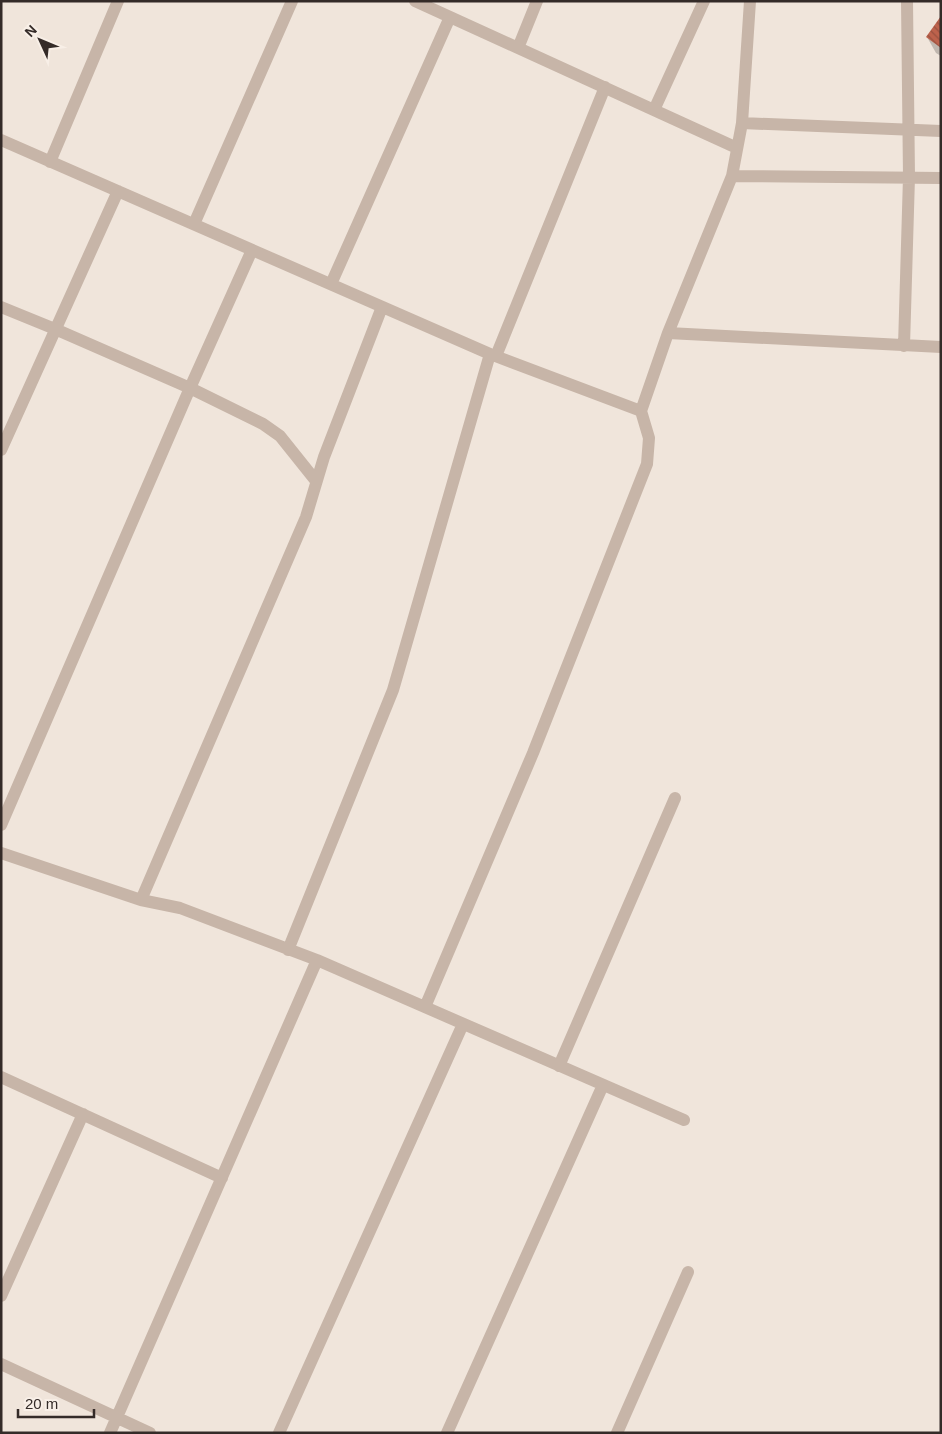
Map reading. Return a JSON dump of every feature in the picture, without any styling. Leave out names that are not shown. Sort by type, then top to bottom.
[{"type":"street","points":[[50,162],[118,1]]},
{"type":"street","points":[[194,224],[292,1]]},
{"type":"street","points":[[415,1],[737,148]]},
{"type":"street","points":[[518,48],[537,1]]},
{"type":"street","points":[[654,110],[704,1]]},
{"type":"street","points":[[425,1007],[533,753],[648,464],[649,438],[641,411],[668,333],[732,176],[742,123],[750,1]]},
{"type":"street","points":[[904,346],[909,177],[908,1]]},
{"type":"street","points":[[331,284],[450,17]]},
{"type":"street","points":[[288,950],[393,690],[493,355],[605,87]]},
{"type":"street","points":[[742,123],[941,131]]},
{"type":"street","points":[[1,140],[493,355],[641,411]]},
{"type":"street","points":[[732,176],[941,178]]},
{"type":"street","points":[[1,450],[118,191]]},
{"type":"street","points":[[1,826],[190,388],[252,250]]},
{"type":"street","points":[[1,307],[55,328],[190,388],[264,424],[280,436],[316,481]]},
{"type":"street","points":[[141,900],[306,516],[324,457],[382,307]]},
{"type":"street","points":[[668,333],[941,347]]},
{"type":"street","points":[[559,1066],[675,798]]},
{"type":"street","points":[[1,853],[141,900],[180,908],[318,960],[684,1120]]},
{"type":"street","points":[[110,1433],[318,960]]},
{"type":"street","points":[[279,1433],[463,1024]]},
{"type":"street","points":[[1,1077],[222,1178]]},
{"type":"street","points":[[447,1433],[603,1085]]},
{"type":"street","points":[[1,1296],[83,1114]]},
{"type":"street","points":[[617,1433],[688,1272]]},
{"type":"street","points":[[1,1364],[150,1433]]},
{"type":"building","points":[[941,16],[941,48],[926,37]]}]
